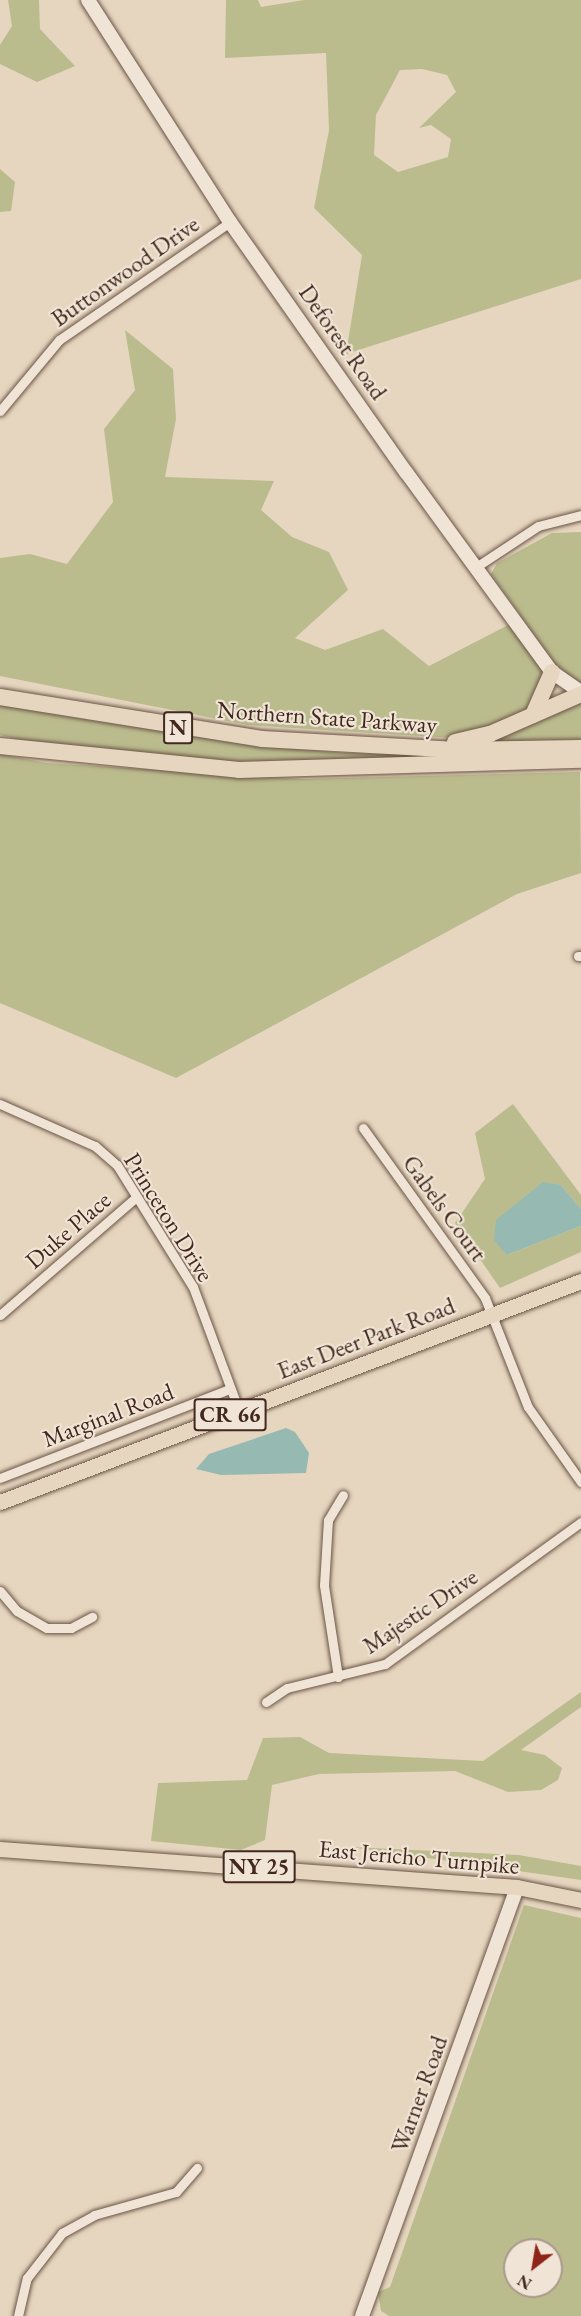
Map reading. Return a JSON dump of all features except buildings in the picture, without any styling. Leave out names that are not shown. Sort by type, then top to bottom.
[{"type":"highway","points":[[532,716],[546,697],[552,672]]},
{"type":"highway","points":[[359,747],[463,741],[532,716],[581,693]]},
{"type":"highway","name":"Northern State Parkway","points":[[0,697],[133,722],[359,747],[581,747]]},
{"type":"highway","name":"Northern State Parkway","points":[[0,746],[239,770],[581,760]]},
{"type":"highway","points":[[501,764],[581,770]]},
{"type":"main road","name":"East Deer Park Road","points":[[0,1502],[581,1281]]},
{"type":"main road","name":"East Jericho Turnpike","points":[[0,1849],[517,1887],[581,1900]]},
{"type":"street","name":"Deforest Road","points":[[88,0],[230,222],[552,672],[581,693]]},
{"type":"street","name":"Buttonwood Drive","points":[[0,411],[66,334],[230,222]]},
{"type":"street","points":[[476,567],[538,526],[581,515]]},
{"type":"street","name":"Princeton Drive","points":[[0,1104],[95,1146],[117,1165],[135,1198],[193,1287],[239,1411]]},
{"type":"street","name":"Gabels Court","points":[[363,1128],[492,1314],[528,1407],[581,1482]]},
{"type":"street","name":"Duke Place","points":[[0,1315],[135,1198]]},
{"type":"street","name":"Marginal Road","points":[[0,1478],[230,1389]]},
{"type":"street","points":[[338,1677],[324,1585],[328,1520],[343,1495]]},
{"type":"street","name":"Majestic Drive","points":[[266,1702],[287,1688],[385,1664],[581,1522]]},
{"type":"street","points":[[0,1591],[17,1611],[47,1628],[71,1628],[92,1617]]},
{"type":"street","name":"Warner Road","points":[[362,2316],[517,1887]]},
{"type":"street","points":[[18,2316],[27,2278],[62,2233],[94,2215],[176,2192],[197,2168]]},
{"type":"green space","points":[[8,0],[39,0],[40,29],[75,66],[37,82],[0,64],[0,45],[12,26]]},
{"type":"green space","points":[[226,0],[258,0],[261,7],[304,0],[581,0],[581,279],[346,354],[362,255],[314,208],[329,130],[326,53],[225,58]],"holes":[[[422,69],[447,75],[456,92],[419,128],[431,125],[451,139],[448,157],[398,172],[374,155],[376,115],[400,70]]]},
{"type":"green space","points":[[0,169],[15,182],[11,211],[0,212]]},
{"type":"green space","points":[[125,330],[173,369],[176,419],[165,477],[274,481],[261,510],[292,537],[329,552],[348,590],[295,638],[325,650],[383,629],[429,666],[510,624],[545,672],[538,701],[516,717],[453,738],[248,725],[0,676],[0,558],[30,554],[67,564],[113,502],[104,429],[135,390]]},
{"type":"green space","points":[[581,532],[581,683],[558,669],[491,574],[497,563],[552,533]]},
{"type":"green space","points":[[0,700],[207,737],[331,752],[451,757],[224,762],[38,744],[0,735]]},
{"type":"green space","points":[[581,702],[581,739],[489,742]]},
{"type":"green space","points":[[0,754],[47,763],[304,779],[580,772],[581,873],[517,894],[176,1078],[0,1003]]},
{"type":"green space","points":[[513,1104],[581,1195],[581,1209],[561,1185],[507,1255],[581,1226],[581,1252],[500,1288],[455,1223],[485,1179],[475,1133]]},
{"type":"green space","points":[[581,1692],[581,1707],[521,1750],[545,1755],[562,1768],[558,1780],[541,1790],[508,1792],[455,1771],[319,1774],[272,1785],[265,1840],[241,1850],[151,1841],[158,1783],[247,1780],[263,1738],[300,1737],[329,1753],[483,1761]]},
{"type":"green space","points":[[350,1847],[519,1855],[581,1866],[581,1880]]},
{"type":"green space","points":[[524,1905],[581,1918],[581,2316],[389,2316],[381,2311],[378,2292],[390,2287]]},
{"type":"water","points":[[543,1182],[561,1185],[581,1209],[581,1226],[507,1255],[494,1240],[496,1220]]},
{"type":"water","points":[[286,1428],[295,1432],[309,1453],[306,1473],[221,1475],[196,1469],[209,1454]]}]
